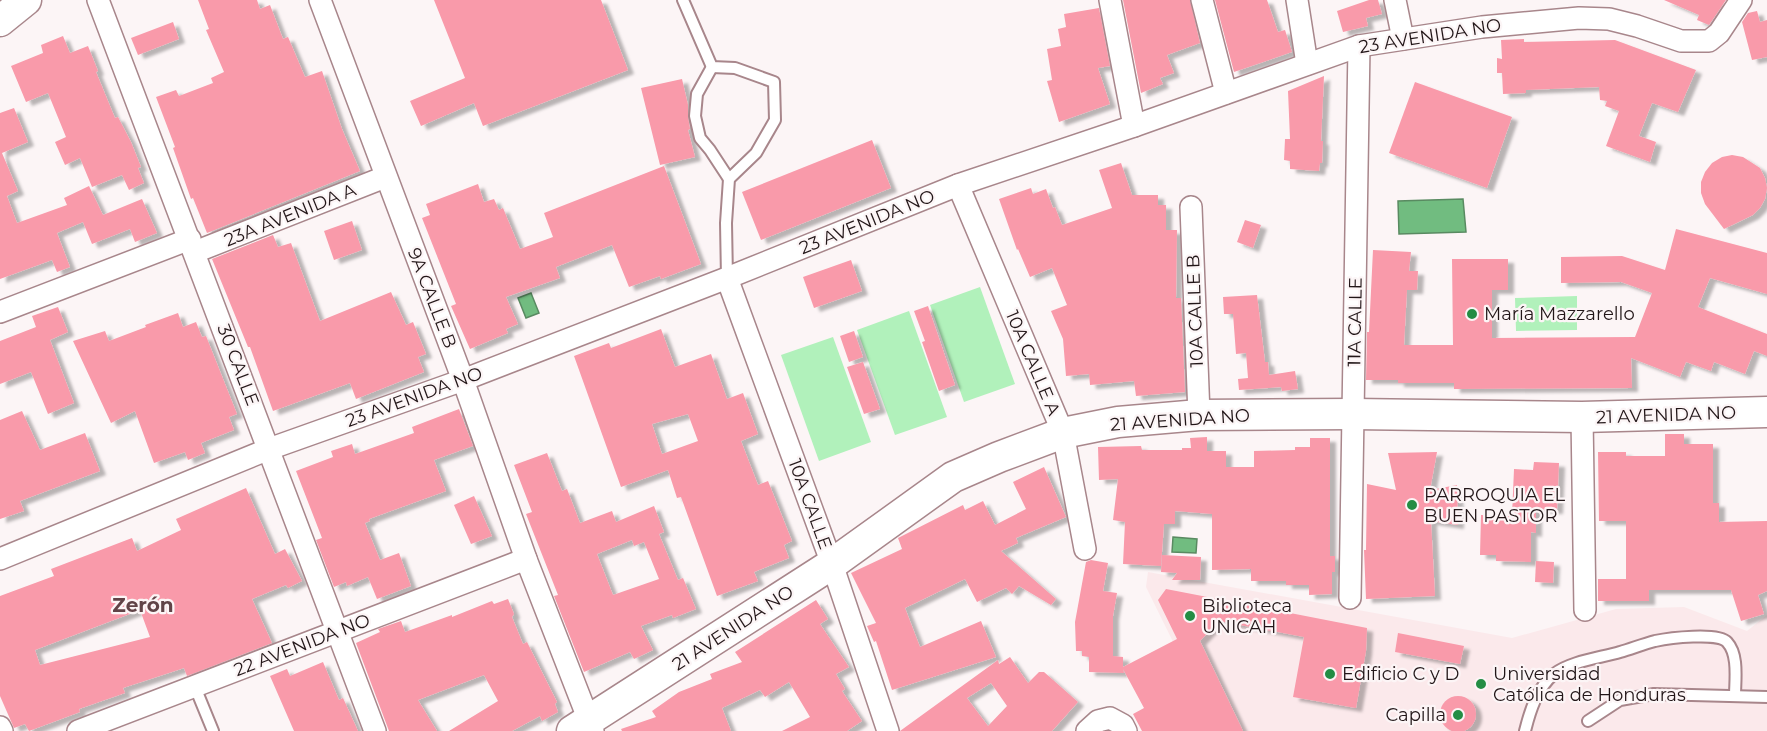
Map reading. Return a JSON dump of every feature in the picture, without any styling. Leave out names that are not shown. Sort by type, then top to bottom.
[{"type":"street","points":[[0,21],[26,0]]},
{"type":"street","name":"30 CALLE","points":[[98,0],[375,731]]},
{"type":"street","name":"9A CALLE B","points":[[320,0],[385,177],[464,380],[585,727]]},
{"type":"street","points":[[1110,0],[1134,126]]},
{"type":"street","points":[[1202,0],[1226,93]]},
{"type":"street","points":[[1297,0],[1307,64]]},
{"type":"street","points":[[1395,0],[1403,39]]},
{"type":"street","name":"23 AVENIDA NO","points":[[0,560],[270,449],[464,380],[958,185],[1134,126],[1359,46],[1503,24],[1579,18],[1609,19],[1682,41],[1703,41],[1719,33],[1741,0]]},
{"type":"street","name":"11A CALLE","points":[[1350,598],[1359,46]]},
{"type":"street","name":"23A AVENIDA A","points":[[0,312],[385,177]]},
{"type":"street","name":"10A CALLE A","points":[[958,185],[1063,433],[1084,549]]},
{"type":"street","name":"10A CALLE B","points":[[1191,207],[1198,415]]},
{"type":"street","name":"10A CALLE","points":[[727,278],[832,564],[888,731]]},
{"type":"street","name":"21 AVENIDA NO","points":[[585,727],[832,564],[952,477],[1063,433],[1118,422],[1198,415],[1353,414],[1582,417],[1767,412]]},
{"type":"street","points":[[1582,417],[1585,610]]},
{"type":"street","name":"22 AVENIDA NO","points":[[78,731],[526,559]]},
{"type":"street","points":[[1087,731],[1098,721],[1118,724]]},
{"type":"lane","points":[[683,0],[712,67]]},
{"type":"lane","points":[[712,67],[735,68],[774,81],[775,120],[756,153],[729,178]]},
{"type":"lane","points":[[712,67],[697,93],[695,116],[700,138],[729,178],[726,223],[727,278]]},
{"type":"lane","points":[[1525,731],[1531,708],[1543,687],[1555,674],[1571,666],[1657,641],[1713,636],[1724,639],[1731,648],[1735,665],[1735,696]]},
{"type":"lane","points":[[195,687],[213,731]]},
{"type":"lane","points":[[1588,721],[1620,700],[1654,694],[1767,697]]},
{"type":"shaded area","points":[[1463,199],[1466,232],[1399,234],[1398,201]]},
{"type":"shaded area","points":[[980,287],[1015,384],[964,402],[930,305]]},
{"type":"shaded area","points":[[531,293],[539,313],[526,318],[518,298]]},
{"type":"shaded area","points":[[1577,296],[1577,330],[1516,331],[1515,298]]},
{"type":"shaded area","points":[[909,311],[947,417],[895,435],[857,330]]},
{"type":"shaded area","points":[[833,337],[871,442],[819,461],[781,355]]},
{"type":"shaded area","points":[[1173,537],[1197,539],[1196,553],[1172,552]]},
{"type":"shaded area","name":"Universidad Católica de Honduras","points":[[1148,572],[1512,638],[1616,609],[1684,607],[1747,631],[1767,615],[1767,731],[1217,731],[1146,587]]},
{"type":"building","points":[[198,0],[257,0],[260,9],[270,5],[283,39],[288,37],[305,77],[322,71],[342,129],[360,171],[207,233],[193,198],[191,199],[156,97],[176,90],[179,96],[213,83],[211,78],[224,72],[206,30],[209,29]]},
{"type":"building","points":[[434,0],[601,0],[628,70],[483,126],[474,103],[421,126],[410,101],[465,78]]},
{"type":"building","points":[[1123,0],[1190,0],[1200,43],[1167,55],[1174,73],[1160,78],[1163,84],[1141,93]]},
{"type":"building","points":[[1215,0],[1267,0],[1278,32],[1285,30],[1292,52],[1234,72]]},
{"type":"building","points":[[1369,0],[1378,0],[1382,14],[1366,18],[1368,26],[1343,32],[1337,11]]},
{"type":"building","points":[[1664,0],[1726,0],[1709,25],[1697,20],[1699,15]]},
{"type":"building","points":[[1099,8],[1110,66],[1098,68],[1110,104],[1059,122],[1047,81],[1052,80],[1047,49],[1061,46],[1058,29],[1066,27],[1064,14]]},
{"type":"building","points":[[1757,11],[1760,22],[1767,20],[1767,57],[1752,60],[1742,22],[1748,13]]},
{"type":"building","points":[[173,22],[179,39],[138,55],[131,38]]},
{"type":"building","points":[[63,36],[70,53],[88,46],[115,118],[118,117],[131,142],[141,167],[138,168],[144,183],[129,190],[122,175],[92,187],[80,158],[65,165],[55,142],[66,137],[48,93],[26,102],[11,66],[43,53],[41,45]]},
{"type":"building","points":[[1524,39],[1524,42],[1615,40],[1696,70],[1678,112],[1652,103],[1639,136],[1656,142],[1650,162],[1606,146],[1619,111],[1605,106],[1607,101],[1600,100],[1599,87],[1526,90],[1526,93],[1503,94],[1502,73],[1497,73],[1497,58],[1502,59],[1501,40]]},
{"type":"building","points":[[1324,76],[1322,163],[1320,163],[1319,171],[1290,169],[1290,161],[1284,160],[1285,139],[1290,139],[1288,91]]},
{"type":"building","points":[[682,79],[688,105],[690,129],[688,130],[695,157],[660,165],[641,88]]},
{"type":"building","points":[[1415,82],[1512,117],[1487,188],[1389,153]]},
{"type":"building","points":[[14,108],[28,142],[2,153],[18,191],[7,196],[17,223],[67,205],[64,198],[89,186],[103,215],[142,199],[157,233],[135,242],[130,229],[92,244],[83,222],[57,233],[70,267],[57,272],[52,260],[0,279],[0,113]]},
{"type":"building","points":[[872,140],[891,188],[761,240],[742,192]]},
{"type":"building","points":[[1732,155],[1743,157],[1760,168],[1767,188],[1765,199],[1753,215],[1724,229],[1705,204],[1701,193],[1701,182],[1712,163],[1722,157]]},
{"type":"building","points":[[1121,163],[1132,195],[1158,195],[1158,205],[1166,205],[1166,230],[1177,230],[1176,298],[1181,298],[1185,392],[1136,396],[1134,381],[1090,385],[1089,374],[1066,376],[1063,339],[1051,311],[1067,305],[1052,268],[1030,277],[1017,250],[999,199],[1031,188],[1033,194],[1046,189],[1062,225],[1112,208],[1099,170]]},
{"type":"building","points":[[664,166],[701,264],[661,279],[660,276],[629,287],[612,245],[556,267],[560,278],[506,297],[518,324],[506,329],[508,333],[470,349],[451,306],[456,304],[422,218],[430,215],[426,204],[478,184],[484,202],[494,199],[499,210],[503,208],[520,249],[553,237],[544,213]]},
{"type":"building","points":[[1245,220],[1261,225],[1253,248],[1237,242]]},
{"type":"building","points":[[352,221],[362,250],[334,260],[324,231]]},
{"type":"building","points":[[1676,229],[1767,253],[1767,294],[1710,278],[1698,307],[1767,334],[1767,356],[1754,351],[1745,374],[1714,362],[1711,371],[1686,362],[1680,377],[1631,358],[1632,388],[1454,389],[1454,383],[1398,383],[1398,380],[1366,380],[1373,250],[1411,252],[1409,271],[1418,271],[1417,290],[1407,290],[1404,345],[1453,345],[1452,259],[1508,259],[1508,290],[1492,290],[1492,338],[1635,337],[1652,293],[1621,282],[1561,283],[1561,257],[1622,256],[1665,270]]},
{"type":"building","points":[[273,235],[278,247],[291,243],[320,321],[391,292],[406,325],[413,322],[426,354],[418,357],[424,372],[356,399],[350,383],[273,411],[250,347],[248,347],[212,259]]},
{"type":"building","points":[[851,260],[862,291],[814,308],[803,277]]},
{"type":"building","points":[[1257,295],[1265,362],[1268,362],[1269,375],[1295,371],[1298,389],[1282,391],[1281,387],[1239,390],[1238,379],[1248,378],[1246,353],[1236,354],[1233,314],[1224,314],[1223,297]]},
{"type":"building","points":[[928,306],[955,385],[939,391],[914,311]]},
{"type":"building","points":[[58,307],[68,332],[50,340],[74,403],[48,414],[31,372],[0,384],[0,341],[36,327],[32,316]]},
{"type":"building","points":[[178,313],[183,327],[196,322],[202,337],[206,336],[237,414],[229,417],[234,430],[201,443],[205,453],[188,460],[185,452],[154,463],[135,411],[111,423],[73,341],[105,331],[109,341]]},
{"type":"building","points":[[661,329],[675,367],[711,354],[727,399],[743,393],[758,434],[741,441],[758,485],[768,481],[792,541],[784,545],[789,558],[754,572],[758,581],[717,596],[681,497],[677,498],[668,470],[621,487],[574,356],[609,343],[611,348]],"holes":[[[688,414],[698,441],[662,454],[652,424]]]},
{"type":"building","points":[[854,331],[863,357],[849,362],[840,336]]},
{"type":"building","points":[[863,362],[880,409],[864,414],[847,367]]},
{"type":"building","points":[[459,409],[473,446],[434,460],[446,491],[369,519],[370,521],[365,523],[380,560],[399,553],[411,586],[377,599],[368,577],[347,586],[346,582],[334,587],[316,540],[322,538],[296,471],[333,457],[331,451],[352,444],[355,454],[414,433],[412,427]]},
{"type":"building","points":[[22,411],[40,450],[85,433],[100,471],[20,501],[24,511],[0,519],[0,420]]},
{"type":"building","points":[[1665,434],[1684,434],[1684,444],[1713,444],[1713,503],[1719,503],[1719,522],[1767,521],[1767,591],[1758,595],[1764,614],[1741,621],[1731,590],[1649,590],[1649,601],[1598,601],[1598,579],[1626,579],[1626,521],[1599,521],[1598,452],[1626,452],[1626,456],[1665,456]]},
{"type":"building","points":[[1207,437],[1207,451],[1226,451],[1226,467],[1254,467],[1254,451],[1295,450],[1295,447],[1310,447],[1310,438],[1330,438],[1330,556],[1335,556],[1332,594],[1309,595],[1309,585],[1286,585],[1286,581],[1251,581],[1251,569],[1212,570],[1212,514],[1175,511],[1175,524],[1164,524],[1161,566],[1123,564],[1125,522],[1113,520],[1118,479],[1099,480],[1098,447],[1141,446],[1142,450],[1182,450],[1182,448],[1191,448],[1190,438]]},
{"type":"building","points":[[1437,452],[1430,490],[1457,485],[1458,525],[1431,521],[1435,596],[1366,599],[1364,550],[1366,550],[1367,484],[1396,490],[1388,453]]},
{"type":"building","points":[[547,453],[562,491],[567,489],[580,523],[612,511],[616,522],[654,506],[664,532],[659,534],[678,580],[683,578],[696,609],[673,618],[672,615],[641,626],[653,650],[634,659],[630,652],[584,672],[554,596],[558,595],[526,514],[532,512],[514,465]],"holes":[[[632,540],[634,546],[644,542],[659,579],[613,595],[597,554]]]},
{"type":"building","points":[[1534,462],[1559,463],[1557,510],[1536,509],[1536,533],[1531,532],[1531,562],[1496,561],[1496,555],[1480,555],[1481,515],[1512,516],[1514,469],[1533,470]]},
{"type":"building","points":[[1044,467],[1066,517],[1016,538],[1018,543],[1001,551],[1056,599],[1051,605],[1019,586],[1012,594],[1006,588],[977,602],[965,579],[905,608],[920,647],[981,621],[996,657],[892,690],[876,641],[874,642],[867,626],[876,623],[851,573],[902,549],[898,538],[963,505],[965,510],[983,501],[995,525],[1026,509],[1013,482]]},
{"type":"building","points":[[246,488],[275,554],[285,549],[302,581],[288,588],[286,585],[252,599],[272,643],[187,676],[184,668],[123,688],[125,693],[79,709],[80,712],[29,731],[25,724],[14,728],[0,696],[0,596],[54,576],[51,569],[132,538],[137,551],[181,530],[176,519]],"holes":[[[140,610],[150,637],[40,665],[35,650]]]},
{"type":"building","points":[[474,496],[492,536],[471,544],[454,505]]},
{"type":"building","points":[[1162,555],[1201,557],[1200,580],[1172,580],[1177,573],[1161,572]]},
{"type":"building","points":[[1091,560],[1108,563],[1103,591],[1117,593],[1113,616],[1113,656],[1123,657],[1123,667],[1177,639],[1158,600],[1166,589],[1367,628],[1366,651],[1356,708],[1293,697],[1304,637],[1219,621],[1200,641],[1243,731],[1142,731],[1133,714],[1144,708],[1123,669],[1124,673],[1089,672],[1089,657],[1082,656],[1082,651],[1076,651],[1075,622],[1086,562]]},
{"type":"building","points":[[1536,561],[1554,562],[1553,583],[1535,582]]},
{"type":"building","points":[[508,599],[514,614],[512,617],[523,644],[527,642],[557,702],[555,704],[558,712],[542,721],[540,716],[512,731],[449,731],[498,701],[484,675],[418,700],[437,731],[389,731],[356,643],[380,632],[378,629],[401,621],[405,632],[492,601],[494,604]]},
{"type":"building","points":[[816,600],[828,619],[820,624],[849,667],[836,674],[845,689],[842,691],[862,721],[847,731],[782,731],[810,717],[789,682],[765,697],[760,690],[722,708],[731,731],[622,731],[621,729],[656,717],[652,711],[679,692],[712,679],[710,674],[742,662],[735,652]]},
{"type":"building","points":[[1398,633],[1464,646],[1460,664],[1395,652]]},
{"type":"building","points":[[1010,657],[1028,683],[1039,672],[1044,672],[1078,702],[1052,731],[900,731],[998,660],[999,664]],"holes":[[[991,683],[1007,706],[988,726],[967,698]]]},
{"type":"building","points":[[323,662],[339,700],[343,698],[358,731],[294,731],[270,676],[287,669],[290,676]]},
{"type":"building","name":"Capilla","points":[[1458,696],[1470,702],[1476,714],[1470,726],[1458,732],[1446,726],[1440,714],[1446,702]]},
{"type":"place","name":"María Mazzarello","points":[[1472,314]]},
{"type":"place","name":"PARROQUIA EL BUEN PASTOR","points":[[1412,505]]},
{"type":"place","name":"Biblioteca UNICAH","points":[[1190,616]]},
{"type":"place","name":"Edificio C y D","points":[[1330,674]]},
{"type":"place","name":"Universidad Católica de Honduras","points":[[1481,684]]},
{"type":"place","name":"Capilla","points":[[1458,715]]},
{"type":"district","name":"Zerón","points":[[143,605]]}]
